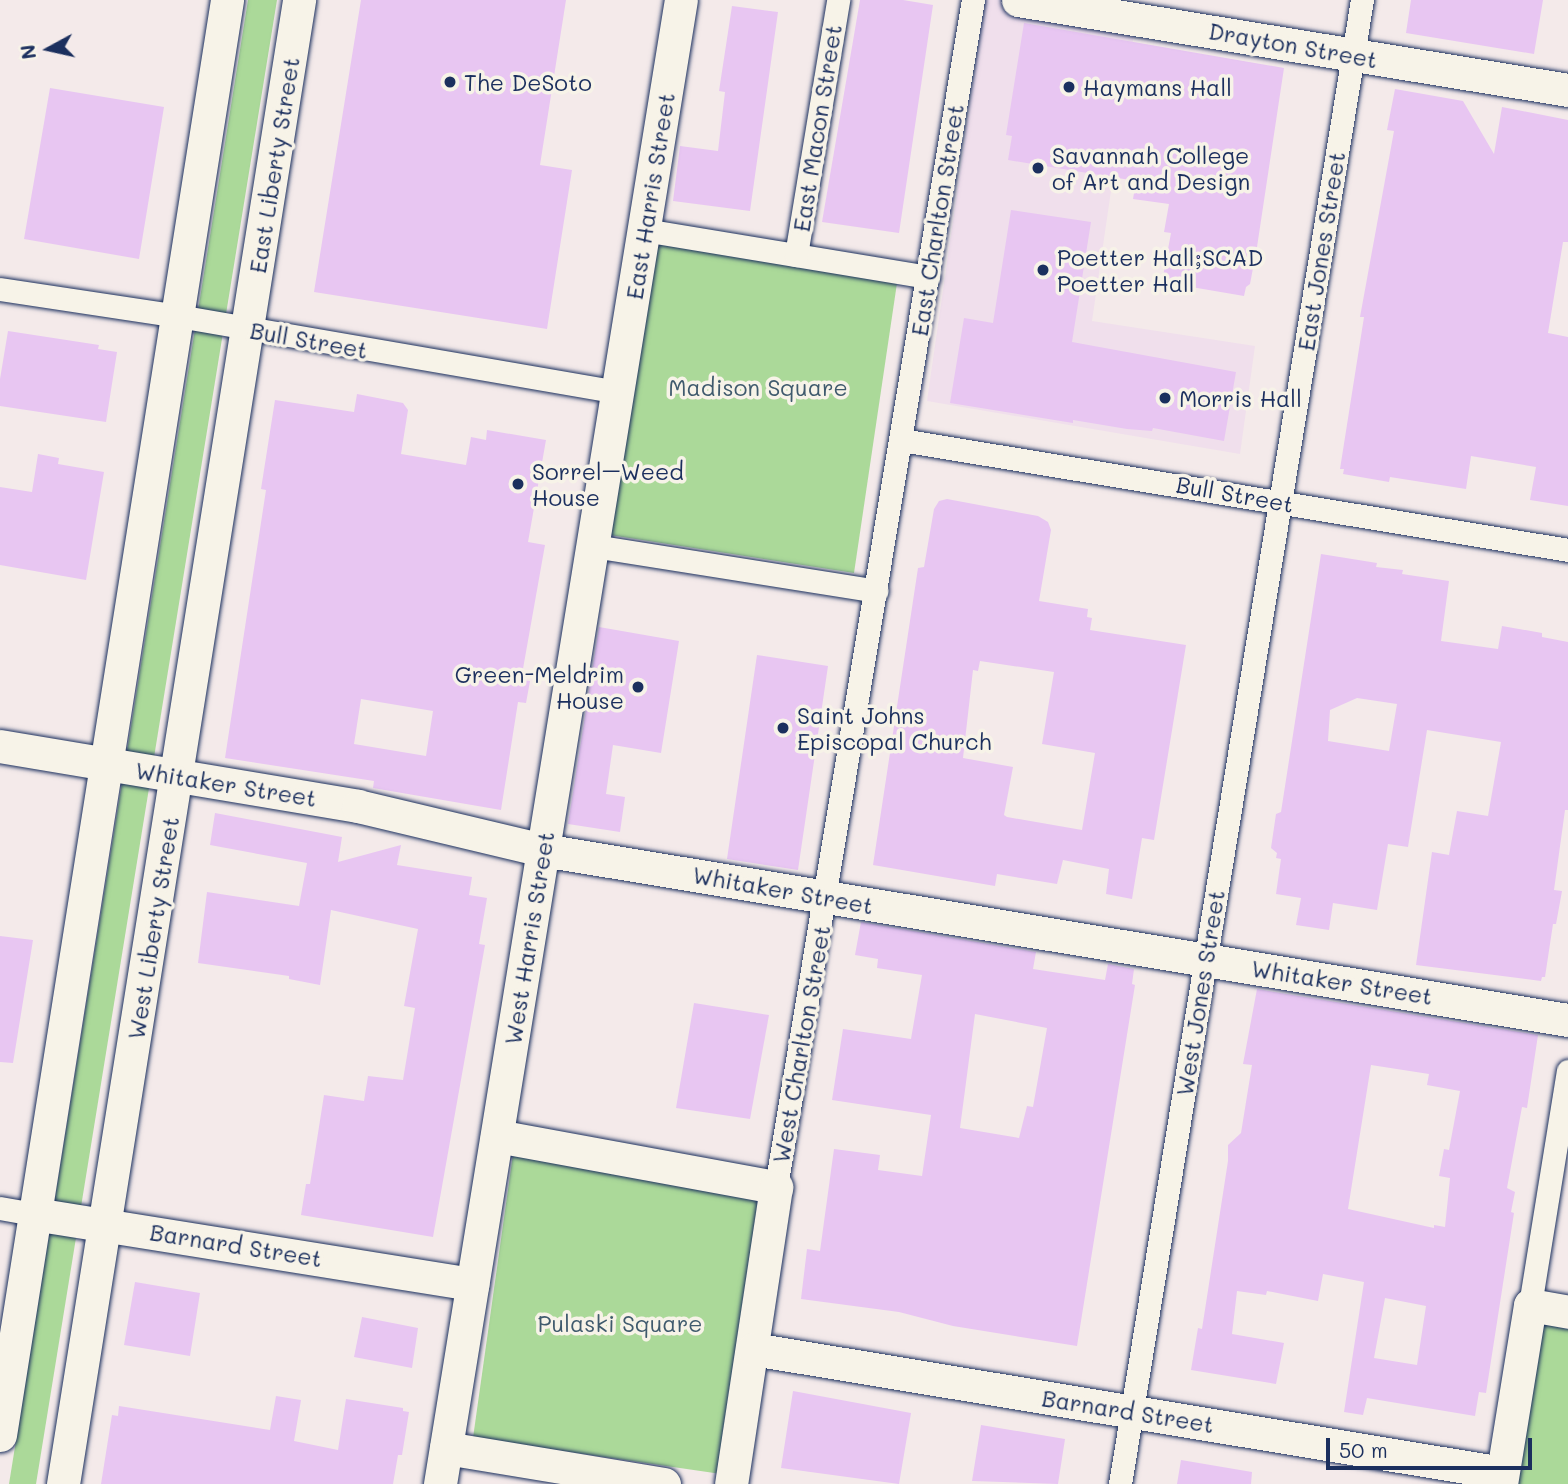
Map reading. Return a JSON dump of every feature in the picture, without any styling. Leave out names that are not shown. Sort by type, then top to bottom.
[{"type":"main road","points":[[0,1435],[227,0]]},
{"type":"main road","name":"East Liberty Street","points":[[248,330],[299,0]]},
{"type":"main road","name":"East Harris Street","points":[[618,392],[681,0]]},
{"type":"main road","name":"Drayton Street","points":[[1018,0],[1568,90]]},
{"type":"main road","name":"West Liberty Street","points":[[63,1484],[248,330]]},
{"type":"main road","name":"West Harris Street","points":[[440,1484],[618,392]]},
{"type":"main road","name":"Whitaker Street","points":[[0,746],[358,806],[543,850],[1568,1020]]},
{"type":"main road","points":[[497,1136],[776,1187]]},
{"type":"main road","name":"West Charlton Street","points":[[731,1484],[776,1187]]},
{"type":"main road","name":"Barnard Street","points":[[34,1214],[106,1223],[472,1284]]},
{"type":"main road","points":[[1502,1479],[1530,1305],[1568,1312]]},
{"type":"main road","name":"Barnard Street","points":[[753,1349],[1132,1412],[1502,1479]]},
{"type":"main road","points":[[446,1448],[621,1480],[664,1484]]},
{"type":"street","name":"East Macon Street","points":[[796,255],[838,0]]},
{"type":"street","name":"East Charlton Street","points":[[901,440],[973,0]]},
{"type":"street","name":"East Jones Street","points":[[1280,502],[1362,0]]},
{"type":"street","points":[[644,230],[928,277]]},
{"type":"street","name":"Bull Street","points":[[0,289],[178,316],[618,392]]},
{"type":"street","name":"Bull Street","points":[[901,440],[1568,550]]},
{"type":"street","name":"West Charlton Street","points":[[776,1187],[827,897],[901,440]]},
{"type":"street","name":"West Jones Street","points":[[1120,1484],[1280,502]]},
{"type":"street","points":[[593,546],[876,591]]},
{"type":"street","points":[[1530,1305],[1568,1071]]},
{"type":"street","name":"Barnard Street","points":[[0,1208],[34,1214]]},
{"type":"shaded area","name":"Savannah College of Art and Design","points":[[985,0],[1047,0],[1137,13],[1092,321],[1255,346],[1240,454],[927,401]]},
{"type":"green space","points":[[248,0],[277,0],[36,1484],[9,1484]]},
{"type":"green space","name":"Madison Square","points":[[657,242],[897,283],[854,573],[610,535]]},
{"type":"green space","name":"Pulaski Square","points":[[513,1154],[769,1191],[728,1475],[473,1438]]},
{"type":"green space","points":[[1543,1324],[1568,1329],[1568,1484],[1515,1484]]},
{"type":"building","name":"The DeSoto","points":[[361,0],[566,0],[540,165],[572,170],[547,329],[314,292]]},
{"type":"building","points":[[860,0],[903,0],[933,5],[899,233],[822,222]]},
{"type":"building","points":[[1411,0],[1543,0],[1534,54],[1406,33]]},
{"type":"building","points":[[732,6],[778,12],[750,211],[673,201],[680,146],[718,151],[725,92],[719,91]]},
{"type":"building","points":[[1024,23],[1284,68],[1257,247],[1250,284],[1246,287],[1244,296],[1162,282],[1171,233],[1164,232],[1169,204],[1133,199],[1136,181],[1008,160],[1012,136],[1006,135]]},
{"type":"building","points":[[50,88],[164,107],[139,259],[24,239]]},
{"type":"building","points":[[1395,89],[1463,101],[1494,154],[1502,107],[1568,120],[1568,242],[1563,242],[1548,333],[1568,337],[1568,506],[1530,500],[1536,467],[1471,456],[1466,489],[1390,477],[1389,482],[1343,474],[1344,469],[1340,469],[1364,317],[1360,317],[1394,131],[1387,130]]},
{"type":"building","name":"Poetter Hall;SCAD Poetter Hall","points":[[1011,210],[1091,222],[1072,342],[1236,372],[1224,441],[1153,428],[1152,431],[1073,420],[1073,423],[950,403],[964,318],[993,323]]},
{"type":"building","points":[[8,331],[99,345],[98,349],[117,352],[106,422],[0,406],[0,379]]},
{"type":"building","points":[[357,394],[403,403],[408,410],[401,454],[466,465],[471,437],[486,440],[487,430],[546,440],[528,542],[545,545],[521,680],[530,681],[526,703],[518,702],[501,810],[373,788],[374,781],[225,758],[266,490],[261,489],[275,400],[354,412]],"holes":[[[361,699],[433,711],[426,756],[354,744]]]},
{"type":"building","points":[[38,454],[59,458],[58,464],[104,472],[86,580],[0,565],[0,487],[32,492]]},
{"type":"building","points":[[947,499],[1038,516],[1048,522],[1051,530],[1039,601],[1088,609],[1087,617],[1092,618],[1090,630],[1186,645],[1154,840],[1142,838],[1132,899],[1106,894],[1109,869],[1063,860],[1057,884],[997,874],[995,886],[873,865],[918,568],[924,567],[934,509],[939,501]],"holes":[[[980,661],[1054,672],[1042,744],[1095,753],[1082,830],[1007,817],[1004,815],[1013,767],[963,758],[973,670],[978,671]]]},
{"type":"building","points":[[1321,554],[1377,563],[1376,567],[1403,570],[1402,574],[1449,581],[1441,641],[1498,649],[1502,626],[1542,633],[1542,637],[1568,642],[1568,810],[1565,810],[1554,890],[1562,891],[1556,924],[1553,924],[1545,977],[1542,977],[1541,981],[1416,965],[1432,852],[1449,855],[1457,811],[1488,816],[1501,742],[1427,730],[1408,847],[1388,844],[1377,910],[1333,903],[1329,930],[1296,925],[1301,898],[1276,894],[1281,859],[1276,858],[1277,853],[1271,848],[1276,814],[1281,812]],"holes":[[[1357,698],[1397,704],[1389,751],[1328,741],[1330,710]]]},
{"type":"building","name":"Green-Meldrim House","points":[[599,627],[679,641],[661,753],[613,745],[606,794],[625,797],[620,832],[568,824]]},
{"type":"building","name":"Saint Johns Episcopal Church","points":[[757,655],[828,666],[798,870],[727,859]]},
{"type":"building","points":[[215,813],[342,837],[338,862],[401,845],[397,865],[472,877],[469,895],[487,898],[479,944],[485,945],[433,1237],[301,1215],[306,1184],[310,1184],[324,1095],[364,1101],[368,1076],[403,1080],[415,1008],[404,1006],[418,929],[331,910],[320,985],[289,979],[289,976],[198,963],[207,892],[299,906],[307,863],[210,845]]},
{"type":"building","points":[[861,922],[1036,952],[1033,969],[1105,980],[1108,964],[1134,969],[1132,984],[1135,985],[1077,1346],[953,1326],[899,1312],[801,1299],[807,1249],[820,1251],[834,1149],[880,1155],[878,1170],[922,1176],[931,1115],[832,1100],[843,1029],[911,1039],[922,975],[877,968],[878,959],[855,955]],"holes":[[[975,1014],[1047,1028],[1033,1107],[1027,1106],[1019,1138],[960,1128]]]},
{"type":"building","points":[[0,936],[33,940],[13,1063],[0,1062]]},
{"type":"building","points":[[1257,989],[1538,1035],[1527,1108],[1522,1107],[1507,1188],[1515,1192],[1511,1212],[1514,1213],[1486,1393],[1479,1392],[1475,1416],[1367,1398],[1363,1415],[1344,1412],[1364,1282],[1323,1274],[1318,1301],[1267,1291],[1266,1295],[1237,1291],[1232,1334],[1284,1343],[1276,1384],[1191,1370],[1198,1328],[1202,1329],[1228,1161],[1228,1145],[1241,1133],[1252,1065],[1243,1064]],"holes":[[[1371,1065],[1429,1074],[1427,1085],[1460,1091],[1449,1150],[1444,1149],[1439,1176],[1450,1178],[1445,1227],[1434,1225],[1434,1228],[1348,1209]],[[1385,1298],[1426,1306],[1417,1365],[1374,1358]]]},
{"type":"building","points":[[694,1003],[769,1015],[750,1119],[676,1108]]},
{"type":"building","points":[[135,1282],[200,1293],[190,1356],[124,1345]]},
{"type":"building","points":[[362,1317],[418,1328],[412,1368],[354,1357]]},
{"type":"building","points":[[793,1391],[911,1413],[899,1484],[781,1468]]},
{"type":"building","points":[[276,1396],[301,1400],[294,1441],[338,1450],[346,1399],[403,1408],[403,1411],[409,1412],[402,1455],[398,1455],[393,1484],[101,1484],[112,1415],[118,1416],[119,1406],[270,1430]]},
{"type":"building","points":[[981,1425],[1065,1439],[1058,1484],[972,1481]]},
{"type":"building","points":[[1181,1460],[1252,1472],[1251,1484],[1177,1484]]},
{"type":"place","name":"The DeSoto","points":[[450,82]]},
{"type":"place","name":"Haymans Hall","points":[[1069,87]]},
{"type":"place","name":"Savannah College of Art and Design","points":[[1038,168]]},
{"type":"place","name":"Poetter Hall;SCAD Poetter Hall","points":[[1043,270]]},
{"type":"place","name":"Morris Hall","points":[[1165,398]]},
{"type":"place","name":"Sorrel–Weed House","points":[[518,484]]},
{"type":"place","name":"Green-Meldrim House","points":[[638,687]]},
{"type":"place","name":"Saint Johns Episcopal Church","points":[[783,728]]}]
